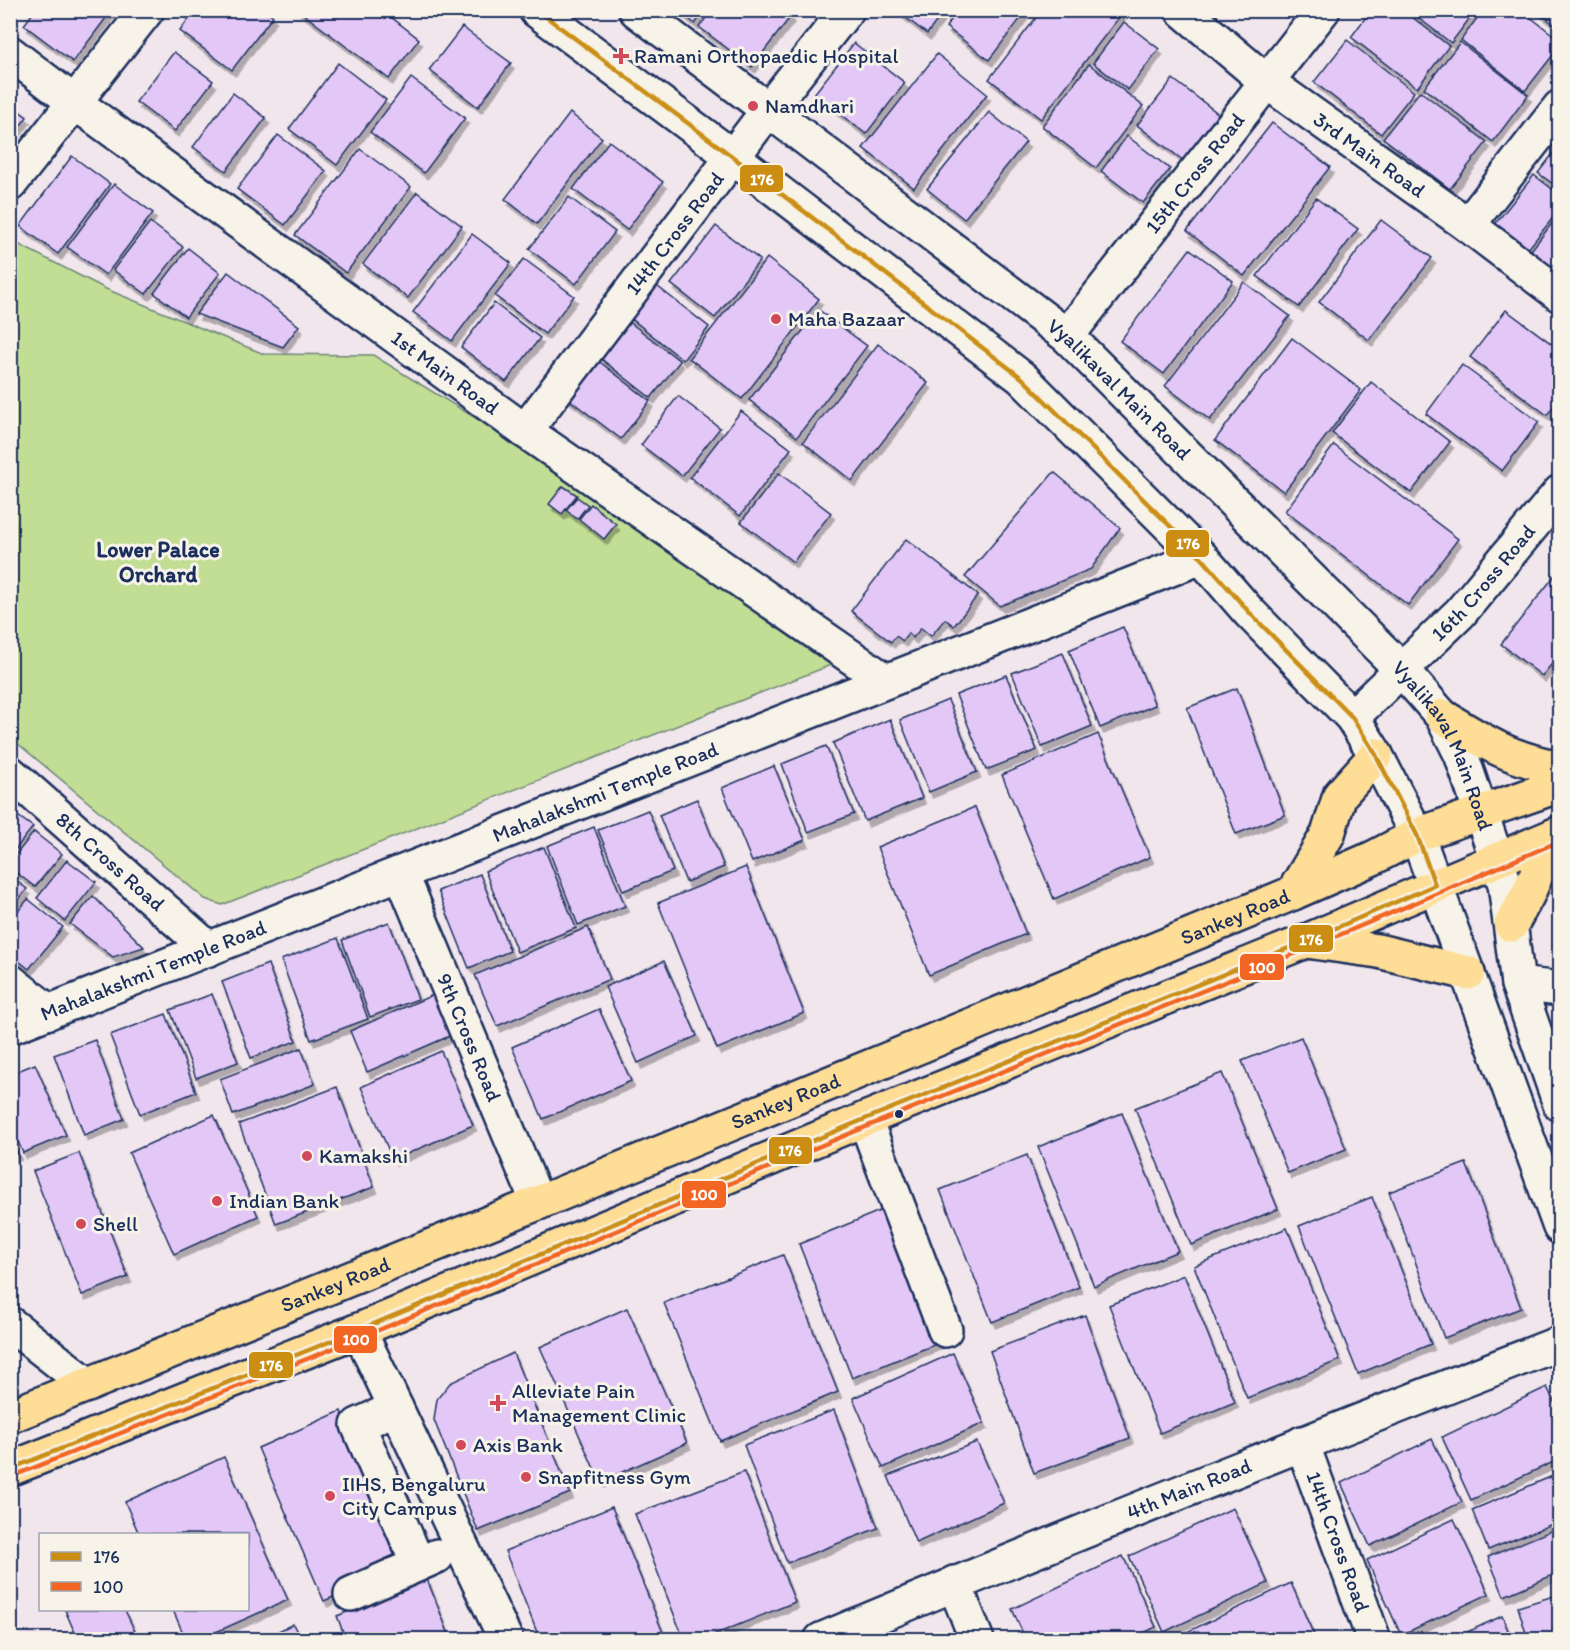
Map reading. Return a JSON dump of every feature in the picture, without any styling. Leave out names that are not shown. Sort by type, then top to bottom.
[{"type":"main road","points":[[1442,716],[1512,756],[1560,768]]},
{"type":"main road","points":[[1293,893],[1328,834],[1340,795],[1376,755]]},
{"type":"main road","name":"Sankey Road","points":[[10,1416],[538,1203],[1293,893],[1417,836],[1560,785]]},
{"type":"main road","points":[[10,1469],[359,1330],[865,1119],[1306,941],[1556,834]]},
{"type":"main road","points":[[1511,926],[1556,834]]},
{"type":"main road","points":[[1306,941],[1378,951],[1468,973]]},
{"type":"street","points":[[10,184],[147,10]]},
{"type":"street","points":[[536,10],[1022,378],[1201,557],[1249,612],[1352,717],[1376,755],[1417,836],[1560,1227]]},
{"type":"street","name":"Vyalikaval Main Road","points":[[636,10],[1067,336],[1401,669],[1442,716],[1461,754],[1498,859],[1505,884],[1518,984],[1560,1104]]},
{"type":"street","name":"14th Cross Road","points":[[525,431],[769,109],[847,10]]},
{"type":"street","name":"3rd Main Road","points":[[1182,10],[1267,82],[1468,225],[1560,295]]},
{"type":"street","name":"15th Cross Road","points":[[1067,336],[1323,10]]},
{"type":"street","name":"1st Main Road","points":[[10,53],[525,431],[886,681]]},
{"type":"street","points":[[1468,225],[1560,107]]},
{"type":"street","name":"16th Cross Road","points":[[1352,717],[1460,613],[1560,492]]},
{"type":"street","name":"Mahalakshmi Temple Road","points":[[10,1027],[1201,557]]},
{"type":"street","name":"8th Cross Road","points":[[10,773],[209,949]]},
{"type":"street","name":"9th Cross Road","points":[[401,873],[538,1203]]},
{"type":"street","points":[[10,981],[49,1012]]},
{"type":"street","points":[[1518,984],[1560,989]]},
{"type":"street","points":[[865,1119],[945,1330]]},
{"type":"street","points":[[10,1324],[88,1385]]},
{"type":"street","points":[[359,1330],[506,1640]]},
{"type":"street","name":"4th Main Road","points":[[821,1640],[954,1583],[1560,1342]]},
{"type":"street","points":[[396,1408],[358,1425],[418,1564]]},
{"type":"street","name":"14th Cross Road","points":[[1302,1443],[1374,1640]]},
{"type":"street","points":[[351,1594],[461,1545]]},
{"type":"street","points":[[954,1583],[977,1640]]},
{"type":"green space","points":[[10,240],[106,289],[264,354],[373,355],[589,488],[831,665],[222,905],[205,899],[11,738]]},
{"type":"building","points":[[35,10],[112,10],[73,62],[24,25]]},
{"type":"building","points":[[195,10],[266,10],[273,16],[232,70],[180,31]]},
{"type":"building","points":[[298,10],[382,10],[419,39],[389,79]]},
{"type":"building","points":[[678,10],[705,10],[695,24]]},
{"type":"building","points":[[712,10],[784,10],[791,16],[752,67],[699,27]]},
{"type":"building","points":[[896,10],[945,10],[927,34]]},
{"type":"building","points":[[958,10],[1027,10],[989,60],[946,27]]},
{"type":"building","points":[[1042,10],[1123,12],[1041,119],[989,79]]},
{"type":"building","points":[[1371,10],[1403,10],[1449,46],[1417,88],[1351,37]]},
{"type":"building","points":[[1408,10],[1476,10],[1451,43]]},
{"type":"building","points":[[1483,10],[1521,10],[1560,40],[1560,46],[1525,91],[1461,40]]},
{"type":"building","points":[[1536,10],[1560,10],[1560,29]]},
{"type":"building","points":[[1124,22],[1159,49],[1128,90],[1093,63]]},
{"type":"building","points":[[462,27],[511,63],[478,107],[429,70]]},
{"type":"building","points":[[1347,40],[1414,92],[1381,134],[1314,82]]},
{"type":"building","points":[[1460,42],[1528,95],[1493,142],[1424,88]]},
{"type":"building","points":[[854,43],[905,83],[866,134],[814,94]]},
{"type":"building","points":[[174,52],[213,81],[175,131],[136,102]]},
{"type":"building","points":[[937,54],[987,94],[914,188],[863,148]]},
{"type":"building","points":[[338,63],[386,100],[337,165],[289,129]]},
{"type":"building","points":[[1089,64],[1143,106],[1096,168],[1042,126]]},
{"type":"building","points":[[411,78],[465,118],[424,173],[370,132]]},
{"type":"building","points":[[1173,79],[1220,115],[1184,161],[1137,125]]},
{"type":"building","points":[[1420,91],[1487,142],[1450,189],[1383,138]]},
{"type":"building","points":[[233,93],[266,118],[226,171],[193,147]]},
{"type":"building","points":[[10,104],[27,117],[10,139]]},
{"type":"building","points":[[989,112],[1026,142],[964,219],[927,189]]},
{"type":"building","points":[[570,113],[602,138],[537,224],[505,199]]},
{"type":"building","points":[[1272,123],[1330,167],[1244,276],[1187,231]]},
{"type":"building","points":[[278,135],[326,171],[285,225],[237,189]]},
{"type":"building","points":[[1127,136],[1170,169],[1143,203],[1101,171]]},
{"type":"building","points":[[609,141],[663,182],[627,230],[573,189]]},
{"type":"building","points":[[1560,145],[1560,189],[1538,173]]},
{"type":"building","points":[[360,149],[411,187],[346,273],[295,235]]},
{"type":"building","points":[[72,156],[110,184],[58,254],[20,226]]},
{"type":"building","points":[[1534,175],[1560,195],[1560,209],[1528,249],[1495,224]]},
{"type":"building","points":[[114,184],[153,213],[106,275],[67,247]]},
{"type":"building","points":[[417,192],[462,226],[408,298],[363,264]]},
{"type":"building","points":[[569,197],[615,232],[576,284],[529,249]]},
{"type":"building","points":[[1316,198],[1358,229],[1299,307],[1257,276]]},
{"type":"building","points":[[1560,213],[1560,277],[1529,253]]},
{"type":"building","points":[[1381,220],[1432,258],[1369,340],[1319,302]]},
{"type":"building","points":[[150,222],[183,247],[146,294],[113,270]]},
{"type":"building","points":[[716,226],[760,260],[715,318],[671,284]]},
{"type":"building","points":[[472,234],[511,263],[452,341],[413,312]]},
{"type":"building","points":[[188,248],[220,273],[186,317],[154,293]]},
{"type":"building","points":[[1190,249],[1233,281],[1164,374],[1120,341]]},
{"type":"building","points":[[767,258],[819,299],[742,399],[689,358]]},
{"type":"building","points":[[524,259],[574,296],[545,334],[495,296]]},
{"type":"building","points":[[228,272],[299,326],[283,347],[196,314]]},
{"type":"building","points":[[1244,282],[1290,316],[1210,420],[1165,386]]},
{"type":"building","points":[[653,283],[709,327],[683,360],[628,316]]},
{"type":"building","points":[[494,303],[540,338],[506,382],[461,347]]},
{"type":"building","points":[[819,310],[867,346],[797,437],[749,400]]},
{"type":"building","points":[[1506,310],[1560,350],[1560,398],[1547,415],[1470,357]]},
{"type":"building","points":[[628,321],[680,361],[651,398],[600,358]]},
{"type":"building","points":[[1292,338],[1361,390],[1284,492],[1215,440]]},
{"type":"building","points":[[878,344],[928,383],[852,481],[803,442]]},
{"type":"building","points":[[596,359],[650,401],[621,439],[566,397]]},
{"type":"building","points":[[1462,365],[1539,422],[1502,471],[1426,414]]},
{"type":"building","points":[[1371,382],[1450,442],[1411,493],[1332,433]]},
{"type":"building","points":[[678,396],[720,428],[682,476],[641,445]]},
{"type":"building","points":[[741,411],[791,449],[740,516],[690,477]]},
{"type":"building","points":[[1334,445],[1458,539],[1408,605],[1285,511]]},
{"type":"building","points":[[1054,472],[1120,528],[1091,569],[1000,606],[965,577]]},
{"type":"building","points":[[779,473],[831,513],[793,562],[741,522]]},
{"type":"building","points":[[563,486],[577,495],[562,514],[549,504]]},
{"type":"building","points":[[577,497],[588,505],[577,519],[566,510]]},
{"type":"building","points":[[591,504],[616,524],[604,539],[579,519]]},
{"type":"building","points":[[906,539],[978,595],[954,626],[945,619],[931,636],[921,628],[913,638],[908,633],[903,641],[896,636],[891,642],[851,611]]},
{"type":"building","points":[[1560,569],[1560,654],[1542,676],[1501,644]]},
{"type":"building","points":[[1123,627],[1155,705],[1100,728],[1069,650]]},
{"type":"building","points":[[1063,653],[1092,726],[1042,747],[1012,673]]},
{"type":"building","points":[[1006,675],[1037,750],[986,770],[956,695]]},
{"type":"building","points":[[1237,688],[1285,815],[1236,834],[1187,708]]},
{"type":"building","points":[[948,700],[977,772],[929,792],[900,720]]},
{"type":"building","points":[[890,719],[922,798],[865,821],[833,743]]},
{"type":"building","points":[[1098,734],[1150,857],[1054,899],[1002,775]]},
{"type":"building","points":[[826,746],[854,814],[808,832],[782,764]]},
{"type":"building","points":[[774,766],[805,840],[752,862],[722,788]]},
{"type":"building","points":[[697,799],[724,867],[686,882],[659,815]]},
{"type":"building","points":[[975,807],[1026,934],[929,975],[877,847]]},
{"type":"building","points":[[648,810],[673,871],[623,891],[598,830]]},
{"type":"building","points":[[15,814],[33,827],[10,856],[10,820]]},
{"type":"building","points":[[594,827],[625,906],[578,925],[547,846]]},
{"type":"building","points":[[34,832],[62,854],[35,887],[10,868],[10,862]]},
{"type":"building","points":[[544,847],[576,928],[517,952],[485,871]]},
{"type":"building","points":[[67,860],[96,882],[65,921],[37,898]]},
{"type":"building","points":[[746,867],[804,1013],[717,1049],[658,903]]},
{"type":"building","points":[[480,874],[510,951],[469,968],[438,891]]},
{"type":"building","points":[[10,876],[27,889],[10,911]]},
{"type":"building","points":[[93,896],[144,947],[113,957],[70,924]]},
{"type":"building","points":[[28,899],[63,927],[29,969],[10,954],[10,921]]},
{"type":"building","points":[[389,922],[418,999],[370,1017],[342,940]]},
{"type":"building","points":[[588,927],[610,979],[497,1026],[475,975]]},
{"type":"building","points":[[338,938],[368,1019],[311,1040],[281,960]]},
{"type":"building","points":[[664,961],[697,1036],[638,1063],[605,987]]},
{"type":"building","points":[[268,964],[296,1041],[251,1058],[222,982]]},
{"type":"building","points":[[212,994],[238,1062],[196,1078],[170,1010]]},
{"type":"building","points":[[435,994],[452,1035],[367,1072],[350,1031]]},
{"type":"building","points":[[599,1009],[631,1081],[543,1119],[512,1047]]},
{"type":"building","points":[[166,1014],[196,1092],[140,1114],[110,1035]]},
{"type":"building","points":[[1301,1037],[1346,1149],[1288,1173],[1242,1061]]},
{"type":"building","points":[[95,1040],[124,1119],[84,1135],[54,1055]]},
{"type":"building","points":[[301,1048],[315,1084],[233,1115],[220,1079]]},
{"type":"building","points":[[441,1051],[473,1125],[393,1160],[361,1087]]},
{"type":"building","points":[[35,1064],[66,1135],[23,1153],[10,1123],[10,1074]]},
{"type":"building","points":[[1222,1073],[1278,1209],[1191,1245],[1135,1108]]},
{"type":"building","name":"Kamakshi","points":[[337,1087],[374,1187],[276,1224],[239,1124]]},
{"type":"building","points":[[1122,1113],[1178,1251],[1094,1286],[1038,1147]]},
{"type":"building","points":[[214,1115],[258,1216],[174,1254],[129,1153]]},
{"type":"building","points":[[10,1135],[18,1154],[10,1157]]},
{"type":"building","name":"Shell","points":[[79,1153],[128,1277],[82,1295],[33,1171]]},
{"type":"building","points":[[1027,1155],[1079,1287],[992,1322],[940,1190]]},
{"type":"building","points":[[1466,1163],[1521,1308],[1444,1338],[1389,1192]]},
{"type":"building","points":[[1372,1197],[1431,1344],[1358,1374],[1299,1226]]},
{"type":"building","points":[[887,1208],[941,1342],[852,1378],[799,1244]]},
{"type":"building","points":[[1287,1228],[1340,1360],[1247,1398],[1194,1266]]},
{"type":"building","points":[[783,1255],[838,1392],[720,1441],[664,1303]]},
{"type":"building","points":[[1184,1275],[1235,1402],[1160,1433],[1109,1305]]},
{"type":"building","points":[[627,1308],[687,1443],[600,1482],[540,1347]]},
{"type":"building","points":[[1085,1315],[1130,1438],[1034,1473],[990,1351]]},
{"type":"building","points":[[513,1353],[570,1493],[478,1531],[434,1420],[437,1399],[450,1383]]},
{"type":"building","points":[[953,1353],[984,1423],[883,1468],[853,1398]]},
{"type":"building","points":[[1547,1387],[1560,1414],[1560,1459],[1471,1500],[1442,1437]]},
{"type":"building","points":[[834,1410],[878,1528],[787,1563],[744,1445]]},
{"type":"building","points":[[341,1411],[407,1565],[324,1601],[258,1448]]},
{"type":"building","points":[[1432,1439],[1462,1502],[1370,1546],[1341,1483]]},
{"type":"building","points":[[977,1442],[1004,1503],[916,1543],[888,1476]]},
{"type":"building","points":[[224,1457],[288,1600],[198,1640],[186,1640],[173,1611],[249,1611],[249,1533],[139,1533],[125,1502]]},
{"type":"building","points":[[744,1472],[795,1602],[701,1640],[684,1640],[635,1514]]},
{"type":"building","points":[[1560,1473],[1560,1521],[1488,1550],[1472,1510]]},
{"type":"building","points":[[612,1507],[666,1640],[540,1640],[505,1551]]},
{"type":"building","points":[[1233,1508],[1268,1583],[1164,1632],[1129,1556]]},
{"type":"building","points":[[1454,1519],[1489,1594],[1401,1635],[1367,1560]]},
{"type":"building","points":[[1560,1527],[1560,1572],[1504,1596],[1488,1557]]},
{"type":"building","points":[[1123,1556],[1156,1627],[1129,1640],[1026,1640],[1012,1609]]},
{"type":"building","points":[[427,1579],[451,1640],[346,1640],[337,1616]]},
{"type":"building","points":[[1291,1583],[1316,1640],[1175,1640],[1174,1638]]},
{"type":"building","points":[[1560,1594],[1560,1640],[1528,1640],[1518,1607]]},
{"type":"building","points":[[65,1611],[125,1611],[137,1636],[130,1640],[78,1640]]},
{"type":"building","points":[[1502,1616],[1512,1640],[1450,1640]]},
{"type":"building","points":[[293,1624],[301,1640],[260,1640]]},
{"type":"transit line","name":"176","points":[[10,1469],[359,1330],[865,1119],[1306,941],[1435,885],[1417,835],[1376,755],[1352,717],[1249,612],[1201,557],[1022,378],[537,10]]},
{"type":"transit line","name":"100","points":[[13,1476],[362,1337],[868,1126],[1309,948],[1560,841]]},
{"type":"place","name":"Ramani Orthopaedic Hospital","points":[[621,56]]},
{"type":"place","name":"Namdhari","points":[[753,106]]},
{"type":"place","name":"Maha Bazaar","points":[[776,319]]},
{"type":"place","name":"Kamakshi","points":[[307,1156]]},
{"type":"place","name":"Indian Bank","points":[[217,1201]]},
{"type":"place","name":"Shell","points":[[81,1224]]},
{"type":"place","name":"Alleviate Pain Management Clinic","points":[[498,1403]]},
{"type":"place","name":"Axis Bank","points":[[461,1445]]},
{"type":"place","name":"Snapfitness Gym","points":[[526,1477]]},
{"type":"place","name":"IIHS, Bengaluru City Campus","points":[[330,1496]]},
{"type":"district","name":"Lower Palace Orchard","points":[[158,562]]}]
